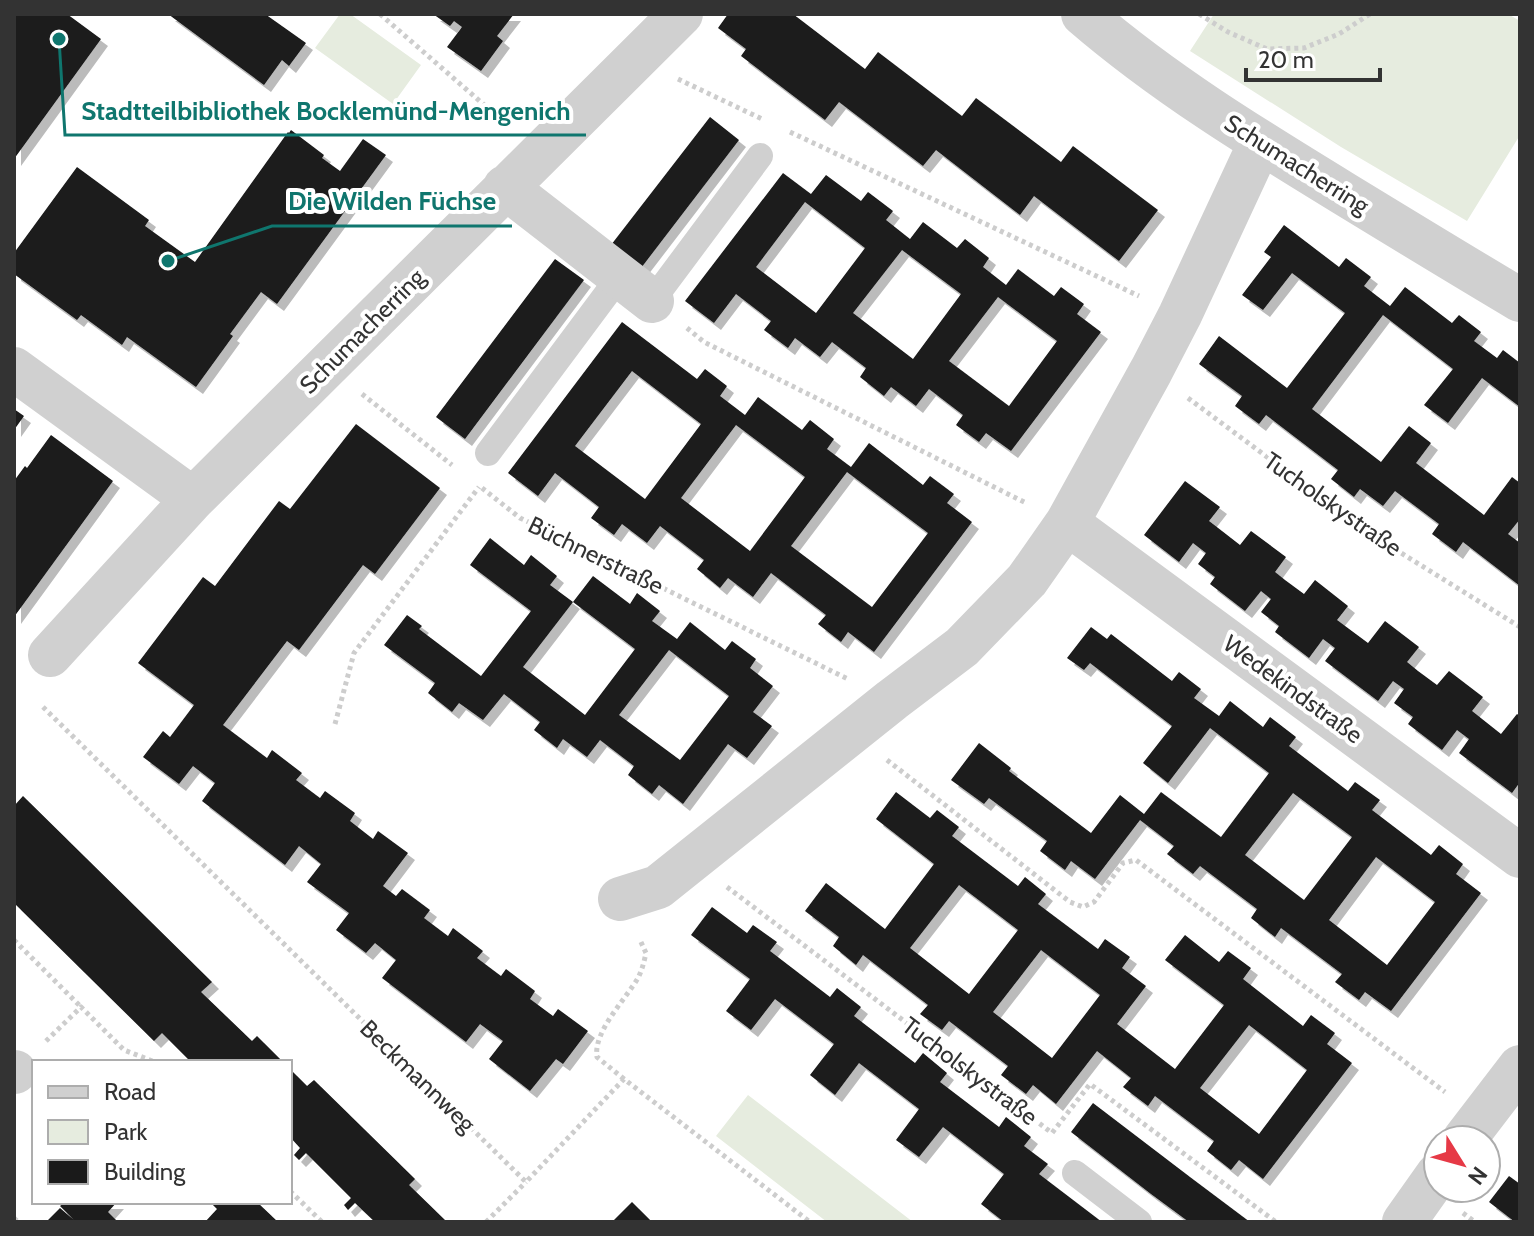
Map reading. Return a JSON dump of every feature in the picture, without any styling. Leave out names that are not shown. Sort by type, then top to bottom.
[{"type":"street","name":"Schumacherring","points":[[50,655],[193,499],[681,14]]},
{"type":"street","name":"Schumacherring","points":[[1110,23],[1178,89],[1260,143],[1516,288]]},
{"type":"street","points":[[620,899],[658,887],[962,647],[1027,580],[1067,523],[1151,371],[1260,143]]},
{"type":"street","points":[[505,187],[636,289]]},
{"type":"street","points":[[14,369],[193,499]]},
{"type":"street","name":"Wedekindstraße","points":[[1067,523],[1520,856]]},
{"type":"street","points":[[1476,1124],[1520,1067]]},
{"type":"street","points":[[1404,1222],[1422,1197]]},
{"type":"lane","points":[[488,453],[760,156]]},
{"type":"lane","points":[[1075,1173],[1139,1222]]},
{"type":"path","points":[[380,14],[539,153]]},
{"type":"path","points":[[1199,14],[1228,32],[1267,49],[1304,48],[1339,34],[1370,14]]},
{"type":"path","points":[[635,59],[768,122]]},
{"type":"path","points":[[781,128],[1180,315]]},
{"type":"path","points":[[636,289],[704,342],[1067,523]]},
{"type":"path","points":[[327,367],[457,469]]},
{"type":"path","name":"Tucholskystraße","points":[[1151,371],[1369,533],[1520,627]]},
{"type":"path","name":"Büchnerstraße","points":[[469,478],[520,518],[892,700]]},
{"type":"path","points":[[335,724],[354,653],[479,486]]},
{"type":"path","name":"Beckmannweg","points":[[43,707],[526,1182]]},
{"type":"path","points":[[851,733],[1070,902],[1083,907],[1094,902],[1123,863],[1136,860],[1419,1072]]},
{"type":"path","name":"Tucholskystraße","points":[[691,860],[1052,1133],[1090,1084],[1276,1222]]},
{"type":"path","points":[[620,899],[646,953],[640,975],[599,1036],[597,1057],[810,1222]]},
{"type":"path","points":[[14,940],[124,1050],[150,1060]]},
{"type":"path","points":[[15,1072],[81,1007]]},
{"type":"path","points":[[486,1222],[624,1079]]},
{"type":"path","points":[[292,1193],[322,1222]]},
{"type":"green space","points":[[340,14],[350,14],[421,65],[393,104],[315,48]]},
{"type":"green space","points":[[1214,14],[1508,14],[1520,21],[1520,135],[1467,221],[1341,147],[1190,51]]},
{"type":"green space","points":[[748,1095],[913,1222],[827,1222],[716,1136]]},
{"type":"building","points":[[14,14],[67,14],[101,39],[14,159]]},
{"type":"building","points":[[168,14],[265,14],[306,43],[289,66],[282,60],[264,85]]},
{"type":"building","points":[[433,14],[514,14],[497,36],[503,41],[481,71],[447,47],[462,27],[454,21],[450,26]]},
{"type":"building","points":[[728,14],[793,14],[865,69],[878,52],[962,116],[976,98],[1061,162],[1073,146],[1158,210],[1119,261],[1034,196],[1020,215],[936,150],[923,166],[839,102],[825,120],[741,56],[746,49],[718,28]]},
{"type":"building","points":[[710,117],[739,140],[641,268],[611,245]]},
{"type":"building","points":[[291,130],[340,171],[363,139],[386,155],[277,304],[261,292],[196,387],[127,337],[122,345],[81,315],[77,320],[14,274],[14,253],[77,167],[149,220],[145,226],[195,262]]},
{"type":"building","points":[[783,173],[811,194],[826,175],[861,201],[868,192],[893,211],[886,220],[910,239],[923,222],[957,248],[965,239],[989,258],[983,267],[1006,285],[1018,269],[1054,296],[1061,287],[1084,304],[1077,314],[1101,332],[1011,451],[986,433],[979,442],[956,425],[963,415],[929,389],[916,406],[891,387],[884,396],[860,377],[866,368],[832,342],[820,357],[795,338],[788,348],[764,330],[771,321],[736,294],[714,323],[685,301]],"holes":[[[805,202],[865,248],[816,313],[756,267]],[[902,250],[961,294],[913,359],[853,313]],[[998,297],[1057,341],[1009,406],[949,361]]]},
{"type":"building","points":[[1284,225],[1339,267],[1346,258],[1371,277],[1364,286],[1390,306],[1405,287],[1452,323],[1459,315],[1481,332],[1474,341],[1497,358],[1503,350],[1520,363],[1520,407],[1482,378],[1448,423],[1424,405],[1453,369],[1383,315],[1312,409],[1381,462],[1409,426],[1431,443],[1416,463],[1484,515],[1512,477],[1520,483],[1520,519],[1508,534],[1520,543],[1520,586],[1463,542],[1456,552],[1432,534],[1439,524],[1395,491],[1383,506],[1360,489],[1354,497],[1331,479],[1338,470],[1266,415],[1259,424],[1235,406],[1242,396],[1199,364],[1219,336],[1287,388],[1345,313],[1292,273],[1263,310],[1242,295],[1271,257],[1264,252]]},
{"type":"building","points":[[555,259],[584,280],[465,439],[436,417]]},
{"type":"building","points":[[622,322],[697,379],[705,369],[727,386],[720,396],[745,415],[758,397],[802,430],[810,420],[834,439],[827,449],[851,467],[869,443],[923,485],[930,476],[954,494],[947,503],[972,522],[874,652],[848,632],[841,642],[818,624],[826,615],[771,573],[753,597],[728,578],[720,588],[697,569],[704,560],[660,526],[647,543],[622,524],[614,535],[591,518],[599,507],[555,473],[538,496],[508,473]],"holes":[[[632,371],[701,424],[645,499],[575,446]],[[736,425],[805,477],[750,551],[681,498]],[[847,472],[928,533],[872,607],[791,546]]]},
{"type":"building","points":[[14,409],[24,416],[14,430]]},
{"type":"building","points":[[356,424],[440,488],[375,574],[363,565],[299,650],[287,641],[223,725],[267,758],[272,750],[302,773],[296,780],[320,798],[325,791],[355,813],[350,821],[373,839],[378,831],[408,853],[383,886],[396,896],[402,889],[430,910],[424,918],[448,936],[453,928],[483,951],[477,958],[501,976],[506,969],[535,991],[530,999],[553,1016],[558,1009],[588,1031],[563,1064],[556,1059],[530,1091],[489,1059],[503,1041],[480,1024],[466,1042],[382,978],[396,960],[375,943],[366,953],[336,930],[349,913],[307,882],[321,864],[299,846],[285,865],[202,801],[215,783],[193,766],[179,784],[143,757],[163,731],[170,737],[194,705],[138,663],[203,577],[215,586],[279,501],[290,509]]},
{"type":"building","points":[[51,435],[113,481],[14,617],[14,481]]},
{"type":"building","points":[[1185,481],[1220,507],[1209,521],[1240,545],[1251,531],[1286,557],[1275,572],[1285,580],[1304,594],[1315,580],[1348,606],[1337,620],[1368,643],[1385,621],[1419,647],[1407,662],[1437,685],[1449,671],[1483,697],[1472,711],[1501,734],[1517,714],[1520,716],[1520,782],[1512,793],[1459,753],[1469,739],[1457,730],[1442,750],[1408,724],[1413,717],[1394,703],[1404,689],[1393,681],[1378,701],[1325,661],[1335,648],[1323,639],[1309,658],[1275,632],[1279,626],[1261,612],[1271,599],[1261,591],[1245,611],[1210,584],[1215,577],[1198,564],[1206,553],[1193,543],[1179,562],[1144,535]]},
{"type":"building","points":[[490,538],[524,565],[531,555],[557,576],[550,585],[573,602],[593,576],[630,604],[637,593],[660,611],[652,621],[677,639],[690,622],[725,650],[732,641],[756,659],[750,668],[773,686],[753,712],[772,726],[747,758],[728,744],[683,804],[659,785],[652,794],[628,775],[634,766],[600,740],[587,757],[563,739],[557,748],[534,730],[540,722],[504,694],[483,720],[459,703],[452,712],[428,693],[435,683],[384,645],[407,615],[422,626],[419,629],[481,676],[531,611],[470,565]],"holes":[[[573,602],[635,649],[585,715],[523,667]],[[669,650],[729,696],[680,760],[619,715]]]},
{"type":"building","points":[[1091,627],[1107,639],[1111,634],[1172,681],[1179,672],[1201,689],[1194,698],[1219,716],[1230,701],[1263,727],[1270,717],[1296,737],[1289,746],[1348,791],[1355,782],[1380,800],[1372,810],[1431,855],[1439,845],[1463,864],[1456,874],[1481,893],[1391,1011],[1365,992],[1359,1000],[1335,982],[1342,974],[1281,928],[1275,937],[1251,918],[1257,909],[1200,866],[1193,874],[1167,854],[1174,846],[1140,820],[1095,879],[1071,861],[1065,870],[1040,851],[1047,841],[989,798],[984,804],[951,780],[979,743],[1011,768],[1009,771],[1091,833],[1120,795],[1144,814],[1161,792],[1221,837],[1269,773],[1210,728],[1168,783],[1143,763],[1172,726],[1090,663],[1084,670],[1067,658]],"holes":[[[1293,793],[1352,837],[1304,900],[1245,855]],[[1376,857],[1435,902],[1387,965],[1329,920]]]},
{"type":"building","points":[[896,792],[930,818],[937,810],[959,827],[952,836],[1018,886],[1025,877],[1046,894],[1038,904],[1098,949],[1105,939],[1130,957],[1122,968],[1146,986],[1117,1024],[1175,1069],[1224,1005],[1165,960],[1185,935],[1219,962],[1228,951],[1251,968],[1243,979],[1303,1026],[1311,1015],[1335,1033],[1327,1044],[1352,1063],[1263,1179],[1239,1160],[1231,1170],[1207,1151],[1214,1141],[1155,1096],[1148,1106],[1123,1087],[1131,1078],[1097,1051],[1056,1104],[1033,1085],[1026,1094],[1001,1075],[1008,1066],[949,1021],[942,1030],[920,1014],[928,1005],[863,955],[856,965],[833,946],[839,937],[805,911],[826,883],[885,929],[934,864],[876,819]],"holes":[[[959,885],[1018,930],[969,994],[910,948]],[[1041,950],[1100,995],[1052,1058],[993,1012]],[[1249,1025],[1307,1070],[1259,1134],[1200,1088]]]},
{"type":"building","points":[[23,796],[212,982],[201,992],[252,1041],[257,1036],[281,1060],[189,1060],[162,1033],[154,1041],[14,903],[14,806]]},
{"type":"building","points":[[712,907],[747,933],[753,925],[777,942],[770,951],[830,997],[837,988],[861,1007],[854,1016],[915,1063],[923,1053],[947,1073],[940,1082],[999,1127],[1006,1117],[1031,1137],[1024,1146],[1048,1164],[1039,1174],[1102,1222],[1004,1222],[981,1204],[1004,1174],[943,1127],[919,1157],[896,1140],[919,1109],[859,1063],[835,1095],[810,1075],[834,1044],[775,999],[751,1030],[726,1011],[750,979],[691,935]]},
{"type":"building","points":[[292,1071],[307,1086],[314,1080],[415,1179],[409,1185],[447,1222],[375,1222],[355,1203],[348,1210],[344,1205],[351,1198],[306,1153],[299,1160],[294,1155],[300,1148],[292,1139]]},
{"type":"building","points":[[1093,1103],[1250,1222],[1189,1222],[1151,1194],[1071,1132]]},
{"type":"building","points":[[1509,1176],[1520,1184],[1520,1222],[1515,1222],[1492,1204],[1502,1204],[1502,1185]]},
{"type":"building","points":[[632,1202],[652,1222],[612,1222]]},
{"type":"building","points":[[115,1204],[108,1212],[118,1222],[46,1222],[60,1208],[74,1220],[60,1206]]},
{"type":"building","points":[[212,1204],[259,1204],[278,1222],[205,1222],[217,1209]]},
{"type":"place","name":"Stadtteilbibliothek Bocklemünd-Mengenich","points":[[59,39]]},
{"type":"place","name":"Die Wilden Füchse","points":[[168,261]]}]
